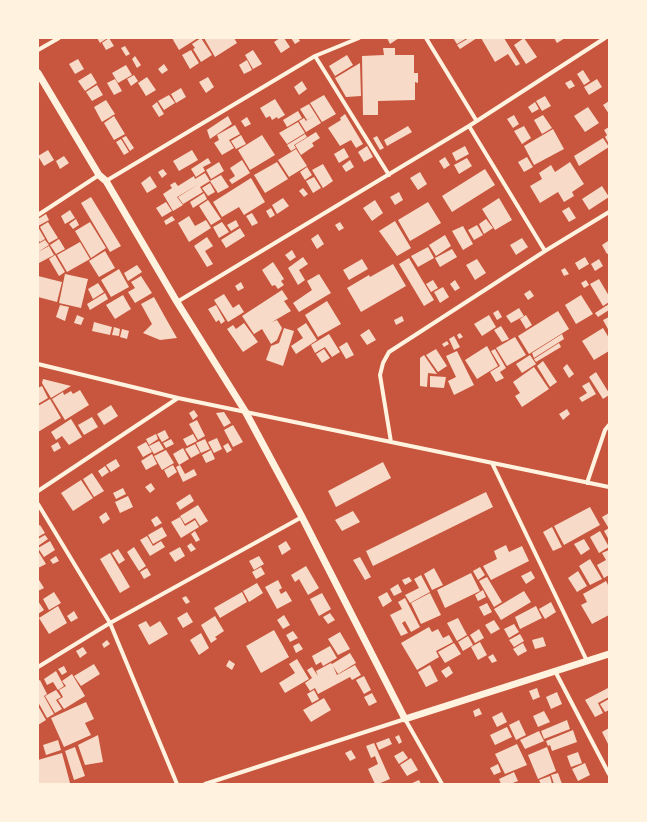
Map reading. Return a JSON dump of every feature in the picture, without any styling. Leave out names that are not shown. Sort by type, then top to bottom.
[{"type":"street","points":[[38,50],[59,38]]},
{"type":"street","points":[[426,38],[476,120]]},
{"type":"street","points":[[177,302],[469,126],[476,120],[605,38]]},
{"type":"street","points":[[106,180],[315,56],[357,39]]},
{"type":"street","points":[[315,56],[389,175]]},
{"type":"street","points":[[38,74],[99,175],[106,180],[177,302],[245,411],[302,516],[405,719],[442,784]]},
{"type":"street","points":[[469,126],[545,251]]},
{"type":"street","points":[[38,215],[99,175]]},
{"type":"street","points":[[392,442],[380,375],[383,363],[389,352],[545,251],[609,212]]},
{"type":"street","points":[[38,364],[178,398],[609,487]]},
{"type":"street","points":[[38,491],[178,398]]},
{"type":"street","points":[[587,482],[609,425]]},
{"type":"street","points":[[492,463],[587,661]]},
{"type":"street","points":[[38,504],[110,623],[178,784]]},
{"type":"street","points":[[38,667],[110,623],[302,516]]},
{"type":"street","points":[[205,784],[609,654]]},
{"type":"street","points":[[555,671],[609,774]]},
{"type":"building","points":[[97,38],[105,38],[106,39],[100,43]]},
{"type":"building","points":[[109,38],[114,46],[106,50],[102,43]]},
{"type":"building","points":[[172,38],[198,38],[179,50]]},
{"type":"building","points":[[201,38],[212,55],[201,62],[193,49],[195,48],[192,44]]},
{"type":"building","points":[[204,38],[234,38],[237,43],[215,57]]},
{"type":"building","points":[[280,38],[284,38],[290,47],[281,53],[274,42]]},
{"type":"building","points":[[291,38],[298,38],[300,41],[295,44]]},
{"type":"building","points":[[387,38],[399,38],[390,44]]},
{"type":"building","points":[[453,38],[467,38],[457,44]]},
{"type":"building","points":[[469,38],[477,38],[460,49],[457,45]]},
{"type":"building","points":[[481,38],[504,38],[520,64],[516,66],[508,54],[495,62]]},
{"type":"building","points":[[524,38],[537,57],[526,64],[514,45]]},
{"type":"building","points":[[554,38],[565,38],[557,43]]},
{"type":"building","points":[[125,46],[130,54],[126,56],[121,48]]},
{"type":"building","points":[[383,48],[395,48],[395,55],[414,55],[414,73],[418,73],[418,83],[415,82],[415,100],[378,101],[378,115],[363,115],[362,56],[384,55]]},
{"type":"building","points":[[191,50],[199,63],[190,69],[182,55]]},
{"type":"building","points":[[253,50],[262,64],[253,69],[245,55]]},
{"type":"building","points":[[347,55],[353,65],[335,76],[329,66]]},
{"type":"building","points":[[135,56],[141,65],[137,68],[132,59]]},
{"type":"building","points":[[78,59],[84,69],[75,74],[69,64]]},
{"type":"building","points":[[247,60],[252,70],[244,74],[239,65]]},
{"type":"building","points":[[360,63],[361,96],[346,97],[335,78]]},
{"type":"building","points":[[164,64],[168,70],[162,74],[158,69]]},
{"type":"building","points":[[126,65],[132,75],[118,83],[112,73]]},
{"type":"building","points":[[583,70],[590,81],[584,85],[577,74]]},
{"type":"building","points":[[91,73],[97,83],[85,91],[78,81]]},
{"type":"building","points":[[134,75],[138,81],[131,86],[127,79]]},
{"type":"building","points":[[147,77],[156,90],[146,96],[138,83]]},
{"type":"building","points":[[208,77],[214,87],[206,93],[199,82]]},
{"type":"building","points":[[115,79],[122,91],[114,95],[107,83]]},
{"type":"building","points":[[597,79],[602,87],[589,95],[584,87]]},
{"type":"building","points":[[571,80],[575,86],[569,89],[565,83]]},
{"type":"building","points":[[302,81],[307,89],[299,95],[294,87]]},
{"type":"building","points":[[97,85],[103,95],[92,101],[86,92]]},
{"type":"building","points":[[181,88],[186,97],[176,103],[171,94]]},
{"type":"building","points":[[169,95],[175,103],[164,110],[158,101]]},
{"type":"building","points":[[324,95],[336,114],[322,122],[310,103]]},
{"type":"building","points":[[545,96],[551,106],[542,111],[536,101]]},
{"type":"building","points":[[275,99],[285,115],[278,119],[277,117],[272,120],[270,116],[266,118],[260,108]]},
{"type":"building","points":[[106,100],[115,114],[102,122],[94,107]]},
{"type":"building","points":[[609,101],[609,114],[603,105]]},
{"type":"building","points":[[157,102],[164,114],[159,117],[152,106]]},
{"type":"building","points":[[535,102],[539,109],[532,113],[528,107]]},
{"type":"building","points":[[309,104],[316,115],[307,120],[300,109]]},
{"type":"building","points":[[588,107],[599,123],[585,132],[574,116]]},
{"type":"building","points":[[298,111],[302,118],[287,127],[283,120]]},
{"type":"building","points":[[345,114],[363,144],[356,148],[351,140],[340,146],[328,128],[341,120],[340,118]]},
{"type":"building","points":[[316,115],[321,123],[306,132],[299,121],[304,118],[306,121]]},
{"type":"building","points":[[514,115],[519,124],[513,128],[507,119]]},
{"type":"building","points":[[543,115],[552,128],[542,134],[534,120]]},
{"type":"building","points":[[114,116],[125,134],[114,140],[104,123]]},
{"type":"building","points":[[228,116],[232,124],[210,139],[207,130]]},
{"type":"building","points":[[247,117],[251,124],[245,127],[241,121]]},
{"type":"building","points":[[298,122],[305,133],[287,144],[279,133]]},
{"type":"building","points":[[235,125],[240,134],[229,140],[234,148],[222,155],[214,143],[219,140],[217,135]]},
{"type":"building","points":[[408,126],[412,132],[387,146],[384,140]]},
{"type":"building","points":[[524,126],[531,138],[522,144],[514,131]]},
{"type":"building","points":[[609,127],[609,144],[605,137],[607,135],[604,130]]},
{"type":"building","points":[[553,129],[564,149],[534,165],[524,146]]},
{"type":"building","points":[[316,132],[320,138],[312,143],[314,146],[301,155],[295,145]]},
{"type":"building","points":[[305,134],[307,137],[294,145],[296,148],[291,151],[287,145]]},
{"type":"building","points":[[241,135],[246,144],[236,149],[231,141]]},
{"type":"building","points":[[262,135],[275,155],[250,170],[238,150]]},
{"type":"building","points":[[126,136],[134,148],[130,151],[122,138]]},
{"type":"building","points":[[377,136],[384,148],[380,150],[373,138]]},
{"type":"building","points":[[603,138],[609,147],[579,166],[574,156]]},
{"type":"building","points":[[121,139],[129,152],[124,155],[116,142]]},
{"type":"building","points":[[367,146],[373,157],[364,162],[358,152]]},
{"type":"building","points":[[465,146],[469,154],[456,161],[452,153]]},
{"type":"building","points":[[344,148],[349,157],[339,163],[334,154]]},
{"type":"building","points":[[296,149],[307,166],[289,177],[278,160]]},
{"type":"building","points":[[48,150],[54,160],[44,166],[38,156]]},
{"type":"building","points":[[192,150],[198,160],[179,171],[173,161]]},
{"type":"building","points":[[64,156],[69,163],[60,169],[56,161]]},
{"type":"building","points":[[445,157],[450,165],[444,169],[439,161]]},
{"type":"building","points":[[527,157],[533,167],[524,172],[518,162]]},
{"type":"building","points":[[208,158],[211,163],[203,167],[205,171],[196,177],[191,169]]},
{"type":"building","points":[[467,158],[472,166],[459,174],[454,165]]},
{"type":"building","points":[[242,160],[250,173],[232,184],[229,180],[235,176],[230,168]]},
{"type":"building","points":[[350,160],[354,167],[346,172],[342,166]]},
{"type":"building","points":[[219,162],[224,171],[211,179],[206,170]]},
{"type":"building","points":[[277,162],[288,179],[265,193],[254,175]]},
{"type":"building","points":[[570,162],[584,184],[572,192],[574,196],[564,202],[558,192],[540,203],[530,186],[542,179],[539,173],[551,165],[555,172]]},
{"type":"building","points":[[323,164],[333,181],[323,188],[312,170]]},
{"type":"building","points":[[307,167],[312,175],[305,180],[300,172]]},
{"type":"building","points":[[163,169],[167,174],[162,178],[158,172]]},
{"type":"building","points":[[485,169],[495,185],[452,212],[442,196]]},
{"type":"building","points":[[420,172],[427,184],[418,190],[410,178]]},
{"type":"building","points":[[205,173],[210,181],[200,187],[203,192],[183,204],[178,197],[199,184],[177,197],[183,205],[173,211],[163,194],[172,188],[170,185],[175,182],[178,186],[194,176],[195,179]]},
{"type":"building","points":[[221,175],[229,187],[218,193],[210,181]]},
{"type":"building","points":[[150,176],[157,187],[147,193],[141,183]]},
{"type":"building","points":[[314,177],[321,188],[313,193],[306,181]]},
{"type":"building","points":[[251,178],[265,202],[244,215],[239,207],[222,217],[213,202]]},
{"type":"building","points":[[210,183],[215,192],[208,196],[202,188]]},
{"type":"building","points":[[602,186],[609,197],[589,210],[582,199]]},
{"type":"building","points":[[303,188],[308,194],[304,197],[299,191]]},
{"type":"building","points":[[399,192],[403,200],[395,205],[390,197]]},
{"type":"building","points":[[204,193],[207,199],[193,208],[190,202]]},
{"type":"building","points":[[91,197],[121,246],[110,252],[81,203]]},
{"type":"building","points":[[283,198],[289,206],[277,214],[272,205]]},
{"type":"building","points":[[499,198],[512,220],[495,230],[482,209]]},
{"type":"building","points":[[208,200],[221,219],[211,225],[199,206]]},
{"type":"building","points":[[375,200],[383,213],[372,221],[363,208]]},
{"type":"building","points":[[166,202],[172,211],[162,217],[156,208]]},
{"type":"building","points":[[428,202],[441,223],[410,241],[398,220]]},
{"type":"building","points":[[569,207],[576,218],[569,222],[562,211]]},
{"type":"building","points":[[271,208],[275,215],[270,218],[266,211]]},
{"type":"building","points":[[70,210],[75,218],[65,224],[61,216]]},
{"type":"building","points":[[252,213],[258,223],[252,226],[246,216]]},
{"type":"building","points":[[46,214],[49,220],[38,226],[38,219]]},
{"type":"building","points":[[172,216],[175,220],[166,225],[164,221]]},
{"type":"building","points":[[189,216],[195,226],[206,220],[211,228],[189,242],[178,223]]},
{"type":"building","points":[[76,219],[79,225],[73,229],[69,224]]},
{"type":"building","points":[[486,219],[493,228],[484,234],[479,224]]},
{"type":"building","points":[[236,220],[239,226],[231,231],[227,225]]},
{"type":"building","points":[[395,221],[411,248],[397,256],[379,231]]},
{"type":"building","points":[[48,222],[58,238],[49,243],[40,227]]},
{"type":"building","points":[[90,222],[106,248],[91,258],[75,231]]},
{"type":"building","points":[[222,222],[229,232],[219,238],[213,227]]},
{"type":"building","points":[[340,222],[344,228],[339,231],[335,225]]},
{"type":"building","points":[[477,225],[483,235],[474,240],[468,230]]},
{"type":"building","points":[[463,226],[473,244],[463,250],[452,231]]},
{"type":"building","points":[[38,227],[45,239],[40,242],[38,240]]},
{"type":"building","points":[[240,228],[245,236],[226,248],[221,240]]},
{"type":"building","points":[[318,234],[324,244],[317,249],[311,239]]},
{"type":"building","points":[[445,235],[451,246],[436,256],[429,245]]},
{"type":"building","points":[[207,237],[213,246],[205,251],[213,264],[207,267],[194,246]]},
{"type":"building","points":[[522,238],[528,247],[516,255],[510,245]]},
{"type":"building","points":[[59,239],[65,249],[56,254],[50,245]]},
{"type":"building","points":[[45,240],[49,245],[38,252],[38,244]]},
{"type":"building","points":[[608,241],[609,253],[607,254],[602,245]]},
{"type":"building","points":[[80,242],[90,259],[67,272],[57,255]]},
{"type":"building","points":[[49,246],[54,255],[39,263],[38,252]]},
{"type":"building","points":[[428,247],[434,258],[418,267],[411,256]]},
{"type":"building","points":[[452,249],[457,257],[440,267],[435,258]]},
{"type":"building","points":[[292,250],[296,257],[290,261],[285,255]]},
{"type":"building","points":[[105,251],[115,268],[99,277],[89,261]]},
{"type":"building","points":[[55,255],[65,272],[59,276],[49,259]]},
{"type":"building","points":[[303,257],[308,264],[299,270],[305,280],[298,285],[288,268]]},
{"type":"building","points":[[585,257],[589,264],[579,270],[575,263]]},
{"type":"building","points":[[409,258],[434,300],[424,306],[399,264]]},
{"type":"building","points":[[362,259],[368,269],[349,280],[343,270]]},
{"type":"building","points":[[477,259],[486,273],[475,280],[466,265]]},
{"type":"building","points":[[599,259],[603,266],[595,271],[591,264]]},
{"type":"building","points":[[273,262],[284,279],[281,281],[284,285],[278,289],[275,285],[272,286],[262,270]]},
{"type":"building","points":[[393,264],[406,286],[361,312],[347,288],[369,275],[370,277]]},
{"type":"building","points":[[137,265],[142,272],[128,281],[124,273]]},
{"type":"building","points":[[565,268],[569,274],[564,276],[561,270]]},
{"type":"building","points":[[119,269],[129,287],[111,297],[101,280]]},
{"type":"building","points":[[65,274],[88,279],[81,308],[59,303]]},
{"type":"building","points":[[319,274],[331,293],[299,312],[293,303],[312,290],[307,281]]},
{"type":"building","points":[[38,276],[62,282],[57,302],[38,297]]},
{"type":"building","points":[[141,276],[152,293],[135,303],[128,292],[135,288],[131,282]]},
{"type":"building","points":[[599,279],[609,296],[609,302],[603,306],[590,284]]},
{"type":"building","points":[[433,280],[438,288],[431,292],[426,284]]},
{"type":"building","points":[[455,280],[460,288],[455,291],[450,284]]},
{"type":"building","points":[[586,280],[589,285],[584,288],[581,283]]},
{"type":"building","points":[[241,282],[244,288],[238,291],[235,286]]},
{"type":"building","points":[[98,283],[104,292],[93,299],[88,289]]},
{"type":"building","points":[[443,287],[449,297],[440,303],[434,292]]},
{"type":"building","points":[[282,290],[288,299],[284,301],[291,311],[272,322],[277,320],[282,328],[277,340],[271,344],[262,329],[254,334],[242,316]]},
{"type":"building","points":[[530,290],[534,296],[528,300],[524,294]]},
{"type":"building","points":[[105,293],[108,299],[90,310],[87,304]]},
{"type":"building","points":[[224,294],[233,308],[239,304],[244,312],[228,322],[214,300]]},
{"type":"building","points":[[123,295],[131,309],[115,319],[106,305]]},
{"type":"building","points":[[581,295],[593,314],[576,324],[565,305]]},
{"type":"building","points":[[154,297],[177,338],[160,340],[143,333],[152,324],[141,304]]},
{"type":"building","points":[[327,301],[341,324],[318,337],[305,315]]},
{"type":"building","points":[[609,304],[609,310],[598,317],[595,313]]},
{"type":"building","points":[[60,305],[69,307],[65,321],[56,317]]},
{"type":"building","points":[[216,305],[225,321],[221,324],[219,320],[216,322],[208,309]]},
{"type":"building","points":[[519,308],[524,316],[511,323],[506,316]]},
{"type":"building","points":[[498,310],[502,317],[497,320],[493,313]]},
{"type":"building","points":[[558,311],[569,329],[529,354],[518,336]]},
{"type":"building","points":[[77,315],[84,318],[81,325],[74,323]]},
{"type":"building","points":[[489,315],[496,327],[482,336],[474,324]]},
{"type":"building","points":[[526,315],[532,325],[526,329],[520,319]]},
{"type":"building","points":[[402,316],[404,321],[396,325],[394,320]]},
{"type":"building","points":[[609,317],[609,331],[603,320]]},
{"type":"building","points":[[94,322],[112,327],[110,335],[92,331]]},
{"type":"building","points":[[244,323],[258,342],[243,352],[227,329],[233,325],[236,329]]},
{"type":"building","points":[[306,323],[317,340],[296,354],[291,346],[303,338],[297,329]]},
{"type":"building","points":[[501,326],[509,339],[502,342],[494,330]]},
{"type":"building","points":[[114,327],[120,329],[119,336],[112,335]]},
{"type":"building","points":[[284,328],[294,331],[283,366],[266,360],[271,346],[279,343]]},
{"type":"building","points":[[603,328],[609,338],[609,351],[594,360],[582,341]]},
{"type":"building","points":[[122,329],[129,331],[127,339],[120,337]]},
{"type":"building","points":[[369,329],[376,340],[367,345],[360,335]]},
{"type":"building","points":[[460,333],[463,337],[459,339],[457,335]]},
{"type":"building","points":[[329,334],[340,352],[332,357],[325,347],[315,353],[311,345]]},
{"type":"building","points":[[562,334],[564,339],[534,358],[532,353]]},
{"type":"building","points":[[454,336],[460,347],[454,350],[449,339]]},
{"type":"building","points":[[515,337],[526,355],[507,366],[496,348]]},
{"type":"building","points":[[447,341],[449,344],[444,347],[442,344]]},
{"type":"building","points":[[347,342],[354,355],[346,359],[339,347]]},
{"type":"building","points":[[559,343],[561,347],[536,362],[534,359]]},
{"type":"building","points":[[487,346],[498,366],[477,379],[465,360]]},
{"type":"building","points":[[324,349],[330,358],[322,363],[316,354]]},
{"type":"building","points":[[436,349],[447,366],[438,372],[426,355]]},
{"type":"building","points":[[495,349],[506,368],[500,372],[504,378],[496,382],[490,372],[500,366],[491,351]]},
{"type":"building","points":[[457,351],[474,385],[454,395],[448,381],[456,377],[446,356]]},
{"type":"building","points":[[424,355],[437,374],[428,373],[427,387],[420,386],[420,358]]},
{"type":"building","points":[[530,355],[536,364],[522,373],[516,364]]},
{"type":"building","points":[[543,361],[557,382],[550,387],[537,366]]},
{"type":"building","points":[[567,364],[574,374],[569,378],[563,368]]},
{"type":"building","points":[[534,367],[549,389],[522,407],[515,396],[520,393],[513,382]]},
{"type":"building","points":[[596,372],[609,393],[609,395],[603,399],[589,377]]},
{"type":"building","points":[[430,376],[446,377],[444,388],[430,387]]},
{"type":"building","points":[[43,379],[71,386],[51,398],[42,383]]},
{"type":"building","points":[[589,382],[596,394],[582,402],[579,398],[587,393],[582,386]]},
{"type":"building","points":[[42,386],[48,398],[38,404],[38,388]]},
{"type":"building","points":[[80,390],[89,405],[65,420],[52,399],[63,392],[64,395],[71,391],[73,394]]},
{"type":"building","points":[[50,399],[61,418],[38,432],[38,406]]},
{"type":"building","points":[[111,405],[118,416],[104,425],[97,414]]},
{"type":"building","points":[[567,409],[570,414],[563,420],[559,414]]},
{"type":"building","points":[[194,410],[198,416],[193,420],[189,413]]},
{"type":"building","points":[[224,412],[231,423],[224,427],[216,413]]},
{"type":"building","points":[[92,417],[98,427],[84,435],[78,425]]},
{"type":"building","points":[[71,419],[82,437],[69,445],[62,436],[56,440],[51,432]]},
{"type":"building","points":[[197,420],[205,436],[198,440],[189,424]]},
{"type":"building","points":[[233,425],[243,442],[233,447],[224,430]]},
{"type":"building","points":[[165,430],[169,438],[162,442],[157,434]]},
{"type":"building","points":[[156,434],[158,439],[149,445],[146,439]]},
{"type":"building","points":[[193,434],[197,441],[187,446],[183,439]]},
{"type":"building","points":[[217,438],[222,449],[214,453],[208,442]]},
{"type":"building","points":[[171,439],[174,444],[166,448],[163,443]]},
{"type":"building","points":[[205,439],[210,449],[201,453],[196,443]]},
{"type":"building","points":[[159,441],[164,449],[154,454],[149,446]]},
{"type":"building","points":[[58,442],[61,448],[54,452],[51,446]]},
{"type":"building","points":[[146,442],[152,452],[143,457],[137,447]]},
{"type":"building","points":[[228,443],[232,450],[227,453],[223,446]]},
{"type":"building","points":[[195,444],[200,453],[191,458],[185,449]]},
{"type":"building","points":[[183,448],[189,459],[179,465],[173,454]]},
{"type":"building","points":[[166,450],[174,463],[162,470],[154,456]]},
{"type":"building","points":[[211,450],[215,459],[206,463],[202,455]]},
{"type":"building","points":[[152,454],[157,464],[146,470],[141,461]]},
{"type":"building","points":[[116,459],[120,466],[111,472],[106,465]]},
{"type":"building","points":[[383,462],[391,478],[336,507],[328,491]]},
{"type":"building","points":[[173,465],[177,472],[168,478],[164,470]]},
{"type":"building","points":[[180,465],[185,474],[194,469],[197,475],[183,482],[176,467]]},
{"type":"building","points":[[105,466],[109,472],[102,477],[98,471]]},
{"type":"building","points":[[92,473],[104,491],[94,497],[83,479]]},
{"type":"building","points":[[81,480],[93,498],[73,511],[61,493]]},
{"type":"building","points":[[151,483],[155,489],[150,493],[145,487]]},
{"type":"building","points":[[123,488],[126,494],[116,499],[113,493]]},
{"type":"building","points":[[486,492],[493,507],[373,566],[366,551]]},
{"type":"building","points":[[190,494],[194,501],[180,510],[176,503]]},
{"type":"building","points":[[128,496],[133,507],[120,513],[115,502]]},
{"type":"building","points":[[198,505],[208,521],[200,526],[195,518],[185,524],[180,516]]},
{"type":"building","points":[[590,507],[600,525],[564,545],[554,526]]},
{"type":"building","points":[[353,511],[360,522],[342,531],[335,520]]},
{"type":"building","points":[[106,512],[110,519],[103,524],[99,517]]},
{"type":"building","points":[[609,513],[609,527],[608,527],[602,517]]},
{"type":"building","points":[[157,516],[162,523],[155,527],[151,520]]},
{"type":"building","points":[[180,517],[185,526],[195,520],[199,527],[181,538],[171,522]]},
{"type":"building","points":[[40,525],[45,533],[38,537],[38,526]]},
{"type":"building","points":[[162,527],[167,536],[153,544],[148,535]]},
{"type":"building","points":[[552,527],[562,547],[553,551],[543,532]]},
{"type":"building","points":[[609,528],[609,540],[604,531]]},
{"type":"building","points":[[195,531],[200,540],[196,542],[191,534]]},
{"type":"building","points":[[600,531],[609,547],[599,553],[590,537]]},
{"type":"building","points":[[45,535],[48,539],[38,546],[38,539]]},
{"type":"building","points":[[147,536],[153,546],[161,541],[165,547],[150,556],[140,540]]},
{"type":"building","points":[[584,539],[590,549],[581,555],[574,544]]},
{"type":"building","points":[[50,541],[55,550],[44,557],[38,548]]},
{"type":"building","points":[[286,541],[291,549],[282,555],[278,546]]},
{"type":"building","points":[[191,543],[196,549],[191,552],[187,546]]},
{"type":"building","points":[[506,545],[509,552],[522,546],[529,561],[491,580],[483,566],[497,559],[494,551]]},
{"type":"building","points":[[134,547],[146,566],[139,571],[127,552]]},
{"type":"building","points":[[180,547],[185,556],[175,562],[169,553]]},
{"type":"building","points":[[118,549],[125,560],[119,564],[112,553]]},
{"type":"building","points":[[609,550],[609,575],[604,578],[597,565],[606,560],[602,553]]},
{"type":"building","points":[[38,551],[46,564],[38,568]]},
{"type":"building","points":[[110,553],[130,587],[120,593],[100,559]]},
{"type":"building","points":[[56,556],[59,561],[53,564],[50,560]]},
{"type":"building","points":[[259,556],[264,564],[254,570],[249,561]]},
{"type":"building","points":[[360,557],[371,577],[365,580],[353,560]]},
{"type":"building","points":[[590,559],[602,579],[590,585],[579,566]]},
{"type":"building","points":[[306,566],[319,588],[308,595],[299,579],[295,582],[291,575]]},
{"type":"building","points":[[261,567],[265,574],[256,579],[252,572]]},
{"type":"building","points":[[480,567],[485,575],[478,580],[473,571]]},
{"type":"building","points":[[147,568],[151,575],[144,579],[140,572]]},
{"type":"building","points":[[434,568],[443,585],[432,590],[424,574]]},
{"type":"building","points":[[531,571],[535,578],[526,584],[521,576]]},
{"type":"building","points":[[578,571],[587,586],[577,592],[568,578]]},
{"type":"building","points":[[471,573],[480,591],[445,608],[437,590]]},
{"type":"building","points":[[421,575],[430,592],[410,603],[405,595],[419,588],[414,579]]},
{"type":"building","points":[[409,577],[412,581],[405,585],[402,580]]},
{"type":"building","points":[[487,577],[502,602],[494,607],[479,581]]},
{"type":"building","points":[[39,580],[44,588],[38,591],[38,581]]},
{"type":"building","points":[[278,580],[282,588],[279,590],[281,594],[286,591],[292,601],[277,609],[265,587]]},
{"type":"building","points":[[606,581],[608,585],[609,584],[609,615],[592,624],[581,605],[587,602],[583,594]]},
{"type":"building","points":[[257,583],[263,593],[249,602],[243,591]]},
{"type":"building","points":[[398,584],[402,592],[394,596],[390,589]]},
{"type":"building","points":[[483,590],[486,597],[478,601],[475,595]]},
{"type":"building","points":[[524,591],[531,602],[501,620],[494,609]]},
{"type":"building","points":[[54,592],[61,603],[49,610],[43,599]]},
{"type":"building","points":[[242,592],[247,602],[220,618],[214,608]]},
{"type":"building","points":[[387,592],[392,601],[383,607],[378,597]]},
{"type":"building","points":[[322,593],[331,609],[319,616],[310,599]]},
{"type":"building","points":[[430,593],[441,615],[421,624],[411,603]]},
{"type":"building","points":[[186,596],[190,602],[186,604],[182,598]]},
{"type":"building","points":[[405,598],[420,627],[411,632],[405,621],[402,623],[408,633],[401,636],[390,615],[402,609],[398,602]]},
{"type":"building","points":[[38,601],[44,610],[38,614]]},
{"type":"building","points":[[551,602],[556,612],[545,619],[539,609]]},
{"type":"building","points":[[487,603],[492,612],[484,616],[479,607]]},
{"type":"building","points":[[58,606],[67,623],[49,634],[39,618]]},
{"type":"building","points":[[536,606],[542,618],[520,629],[515,617]]},
{"type":"building","points":[[74,611],[78,618],[71,622],[67,616]]},
{"type":"building","points":[[187,612],[193,622],[183,628],[177,618]]},
{"type":"building","points":[[330,613],[335,620],[328,624],[323,617]]},
{"type":"building","points":[[284,615],[290,625],[283,629],[277,620]]},
{"type":"building","points":[[215,616],[224,631],[215,637],[217,639],[211,643],[201,625]]},
{"type":"building","points":[[458,618],[467,635],[457,641],[447,623]]},
{"type":"building","points":[[494,620],[500,629],[491,634],[485,625]]},
{"type":"building","points":[[146,621],[150,627],[160,621],[168,634],[149,645],[138,625]]},
{"type":"building","points":[[514,624],[519,632],[509,638],[504,629]]},
{"type":"building","points":[[429,627],[432,632],[438,629],[443,638],[449,635],[453,642],[436,651],[439,657],[417,670],[401,643]]},
{"type":"building","points":[[479,629],[484,638],[475,643],[470,635]]},
{"type":"building","points":[[274,630],[289,657],[261,673],[246,646]]},
{"type":"building","points":[[293,631],[298,638],[290,642],[286,635]]},
{"type":"building","points":[[340,632],[350,649],[338,655],[328,639]]},
{"type":"building","points":[[201,633],[209,648],[199,655],[190,640]]},
{"type":"building","points":[[520,634],[524,641],[514,647],[509,640]]},
{"type":"building","points":[[468,636],[473,645],[463,651],[458,642]]},
{"type":"building","points":[[543,637],[546,646],[535,649],[532,640]]},
{"type":"building","points":[[107,640],[110,644],[104,648],[102,644]]},
{"type":"building","points":[[480,642],[487,655],[478,660],[471,647]]},
{"type":"building","points":[[299,643],[303,649],[296,653],[293,646]]},
{"type":"building","points":[[454,643],[461,654],[445,663],[438,652]]},
{"type":"building","points":[[523,643],[527,651],[518,656],[513,649]]},
{"type":"building","points":[[330,646],[337,658],[323,666],[321,662],[316,665],[312,656]]},
{"type":"building","points":[[83,647],[87,653],[80,658],[76,651]]},
{"type":"building","points":[[350,653],[356,663],[338,674],[333,666],[337,675],[355,665],[361,675],[352,680],[350,677],[318,694],[315,688],[310,691],[305,683],[312,678],[307,670],[312,667],[318,676],[316,671],[331,663],[332,664]]},
{"type":"building","points":[[493,654],[497,661],[492,663],[488,657]]},
{"type":"building","points":[[297,659],[309,679],[285,693],[279,683],[295,673],[289,664]]},
{"type":"building","points":[[229,660],[235,664],[232,670],[226,666]]},
{"type":"building","points":[[94,664],[100,674],[81,686],[74,676]]},
{"type":"building","points":[[430,665],[438,681],[426,687],[418,672]]},
{"type":"building","points":[[64,666],[67,672],[62,675],[58,669]]},
{"type":"building","points":[[449,666],[453,673],[446,678],[441,671]]},
{"type":"building","points":[[56,671],[64,686],[58,690],[53,682],[47,685],[44,679]]},
{"type":"building","points":[[72,674],[85,696],[64,709],[58,700],[63,697],[59,690],[66,686],[62,681]]},
{"type":"building","points":[[364,676],[371,690],[364,694],[356,680]]},
{"type":"building","points":[[40,680],[47,694],[44,696],[54,714],[47,718],[38,702],[38,681]]},
{"type":"building","points":[[537,688],[540,697],[533,700],[529,691]]},
{"type":"building","points":[[608,688],[609,697],[598,703],[603,713],[595,717],[585,700]]},
{"type":"building","points":[[56,690],[61,697],[56,700],[62,709],[55,713],[45,696]]},
{"type":"building","points":[[314,690],[319,699],[312,703],[307,694]]},
{"type":"building","points":[[557,692],[562,704],[551,709],[546,697]]},
{"type":"building","points":[[372,693],[377,702],[369,706],[364,697]]},
{"type":"building","points":[[324,698],[331,710],[311,722],[303,710]]},
{"type":"building","points":[[609,699],[609,710],[605,712],[600,704]]},
{"type":"building","points":[[86,702],[94,719],[85,723],[91,735],[64,747],[51,718]]},
{"type":"building","points":[[38,706],[46,720],[38,725]]},
{"type":"building","points":[[479,708],[482,714],[475,717],[473,711]]},
{"type":"building","points":[[544,711],[550,722],[538,727],[533,716]]},
{"type":"building","points":[[502,712],[507,722],[497,727],[492,717]]},
{"type":"building","points":[[519,720],[526,735],[516,740],[509,725]]},
{"type":"building","points":[[567,720],[570,729],[544,739],[541,731]]},
{"type":"building","points":[[507,727],[512,737],[495,745],[490,735]]},
{"type":"building","points":[[609,728],[609,746],[602,732]]},
{"type":"building","points":[[573,730],[577,742],[552,751],[550,745],[548,746],[546,741]]},
{"type":"building","points":[[539,731],[544,741],[525,749],[520,740]]},
{"type":"building","points":[[98,735],[103,762],[85,765],[78,745]]},
{"type":"building","points":[[399,735],[402,742],[399,744],[395,737]]},
{"type":"building","points":[[389,738],[392,744],[379,750],[376,743]]},
{"type":"building","points":[[58,740],[61,750],[46,755],[43,745]]},
{"type":"building","points":[[374,743],[390,779],[378,784],[375,784],[368,769],[378,764],[375,756],[371,758],[366,746]]},
{"type":"building","points":[[517,744],[527,765],[505,774],[495,754]]},
{"type":"building","points":[[75,747],[85,776],[74,780],[65,751]]},
{"type":"building","points":[[547,747],[556,771],[538,779],[528,755]]},
{"type":"building","points":[[351,750],[356,758],[350,761],[345,753]]},
{"type":"building","points":[[403,751],[408,758],[399,764],[394,756]]},
{"type":"building","points":[[578,752],[582,763],[571,767],[567,756]]},
{"type":"building","points":[[62,753],[70,783],[38,784],[38,760]]},
{"type":"building","points":[[411,758],[418,770],[407,776],[400,765]]},
{"type":"building","points":[[585,763],[590,775],[578,781],[572,769]]},
{"type":"building","points":[[498,764],[501,772],[494,775],[490,768]]},
{"type":"building","points":[[514,772],[518,781],[510,784],[501,784],[499,779]]},
{"type":"building","points":[[558,773],[562,784],[554,784],[551,775]]},
{"type":"building","points":[[550,776],[552,784],[541,784],[539,780]]},
{"type":"building","points":[[419,780],[421,784],[410,784]]}]
